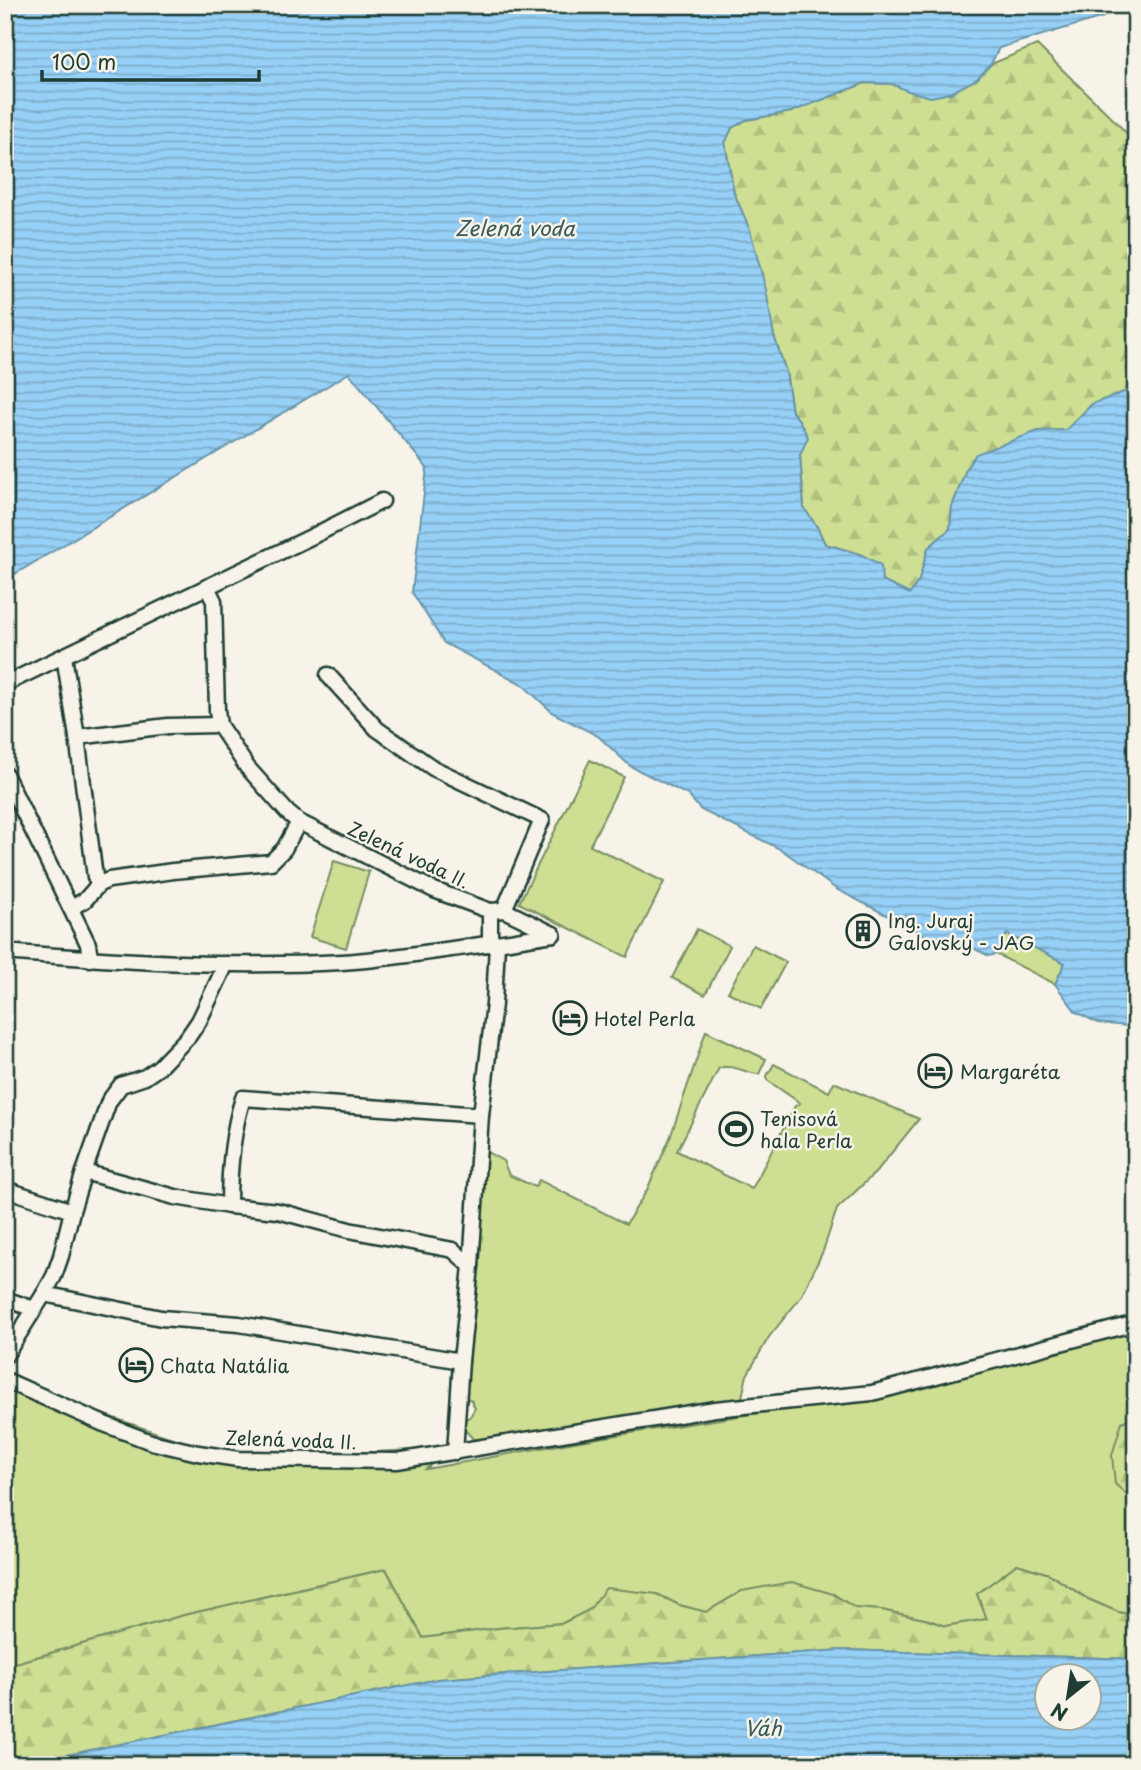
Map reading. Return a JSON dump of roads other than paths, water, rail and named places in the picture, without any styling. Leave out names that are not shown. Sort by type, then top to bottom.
[{"type":"street","points":[[5,684],[382,501]]},
{"type":"street","name":"Zelená voda II.","points":[[5,953],[226,964],[344,962],[553,934],[497,910],[433,890],[299,822],[288,813],[247,767],[219,725],[214,601],[207,587]]},
{"type":"street","points":[[65,656],[99,884]]},
{"type":"street","points":[[328,675],[377,729],[433,768],[542,820],[497,910],[493,943],[494,1004],[481,1115],[455,1452]]},
{"type":"street","points":[[77,737],[168,726],[219,725]]},
{"type":"street","points":[[5,774],[88,944],[90,958]]},
{"type":"street","points":[[71,908],[85,900],[99,884],[109,880],[173,870],[271,862],[284,849],[299,822]]},
{"type":"street","points":[[5,1356],[44,1294],[61,1256],[84,1172],[114,1093],[121,1085],[145,1077],[158,1068],[188,1037],[200,1021],[226,964]]},
{"type":"street","points":[[229,1206],[229,1175],[236,1119],[243,1098],[481,1115]]},
{"type":"street","points":[[84,1172],[175,1197],[278,1211],[349,1230],[453,1250],[471,1266]]},
{"type":"street","points":[[5,1189],[72,1211]]},
{"type":"street","points":[[453,1250],[473,1238]]},
{"type":"street","points":[[44,1294],[161,1318],[239,1324],[461,1361]]},
{"type":"street","points":[[5,1299],[34,1309]]},
{"type":"street","name":"Zelená voda II.","points":[[5,1380],[151,1442],[198,1453],[239,1459],[397,1461],[715,1409],[872,1393],[1136,1323]]},
{"type":"water","name":"Zelená voda","points":[[5,5],[1122,5],[1103,17],[999,48],[991,64],[977,79],[950,93],[931,97],[892,84],[865,83],[791,112],[746,120],[732,128],[725,143],[734,193],[750,230],[766,290],[774,336],[786,372],[792,412],[808,437],[800,455],[804,508],[825,544],[860,554],[881,565],[882,581],[910,594],[919,580],[928,548],[950,529],[952,507],[967,467],[976,454],[1038,431],[1066,430],[1092,404],[1124,392],[1136,395],[1136,1027],[1098,1023],[1076,1012],[1055,984],[1065,963],[1007,934],[996,954],[989,956],[971,947],[942,944],[836,889],[782,850],[701,810],[688,795],[630,766],[598,736],[553,713],[522,684],[444,643],[412,592],[427,468],[349,373],[5,580]]},
{"type":"water","name":"Váh","points":[[842,1650],[1136,1659],[1136,1765],[18,1765],[438,1679]]},
{"type":"place","name":"Ing. Juraj Galovský - JAG","points":[[863,931]]},
{"type":"place","name":"Hotel Perla","points":[[570,1018]]},
{"type":"place","name":"Margaréta","points":[[935,1071]]},
{"type":"place","name":"Tenisová hala Perla","points":[[736,1129]]},
{"type":"place","name":"Chata Natália","points":[[136,1365]]}]
